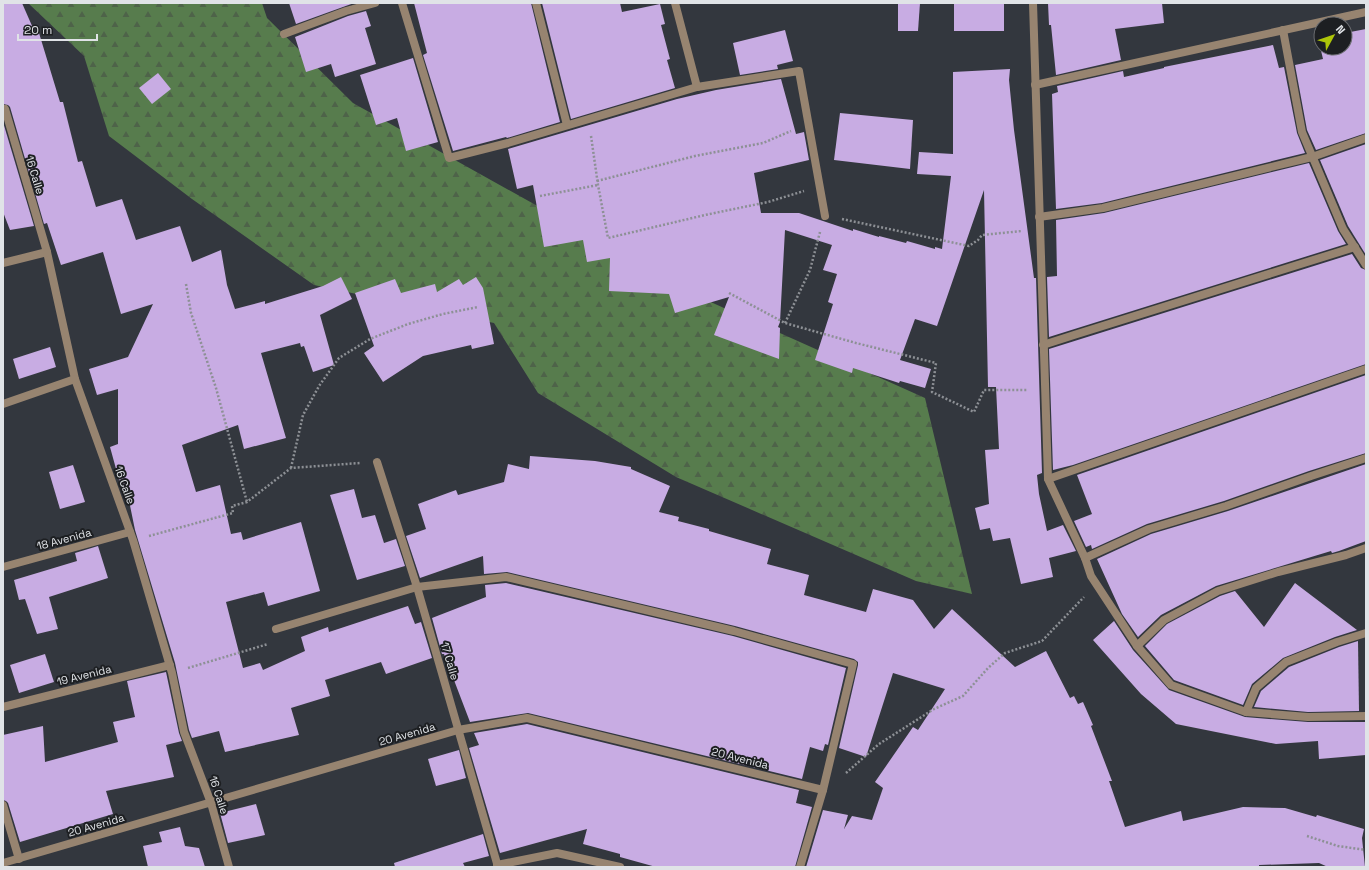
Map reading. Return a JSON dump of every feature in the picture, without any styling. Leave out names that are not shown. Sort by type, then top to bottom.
[{"type":"street","points":[[284,34],[346,11],[375,3]]},
{"type":"street","points":[[402,3],[449,158],[508,143],[697,87],[799,71],[825,216]]},
{"type":"street","points":[[536,3],[567,125]]},
{"type":"street","points":[[675,3],[697,87]]},
{"type":"street","points":[[1032,3],[1039,217],[1041,229],[1043,345],[1048,479],[1091,576],[1137,646],[1171,685],[1246,712],[1308,717],[1366,716]]},
{"type":"street","points":[[1035,84],[1366,12]]},
{"type":"street","points":[[1283,30],[1302,132],[1343,229],[1365,260]]},
{"type":"street","name":"16 Calle","points":[[4,110],[47,252],[75,379],[132,536],[171,669],[184,732],[211,803],[229,867]]},
{"type":"street","points":[[1039,217],[1103,208],[1312,157],[1366,138]]},
{"type":"street","points":[[1043,345],[1074,334],[1355,247]]},
{"type":"street","points":[[3,263],[47,252]]},
{"type":"street","points":[[1048,479],[1366,369]]},
{"type":"street","points":[[3,404],[75,379]]},
{"type":"street","points":[[1084,558],[1149,529],[1226,506],[1366,458]]},
{"type":"street","name":"17 Calle","points":[[377,462],[417,587],[497,866]]},
{"type":"street","name":"18 Avenida","points":[[3,567],[132,536]]},
{"type":"street","points":[[1137,646],[1164,620],[1218,591],[1278,572],[1346,555],[1366,548]]},
{"type":"street","points":[[276,629],[417,587],[506,577],[734,631],[853,664],[823,790],[800,867]]},
{"type":"street","points":[[1246,712],[1256,688],[1286,662],[1337,642],[1366,633]]},
{"type":"street","name":"19 Avenida","points":[[3,707],[171,669]]},
{"type":"street","name":"20 Avenida","points":[[3,863],[458,730],[528,718],[823,790]]},
{"type":"street","points":[[3,805],[19,859]]},
{"type":"street","points":[[497,866],[557,853],[620,867]]},
{"type":"path","points":[[591,118],[591,142],[608,238],[768,202],[820,186]]},
{"type":"path","points":[[597,181],[695,156],[763,143],[808,124]]},
{"type":"path","points":[[540,196],[598,185]]},
{"type":"path","points":[[786,323],[810,270],[825,216],[969,246],[982,235],[1041,229]]},
{"type":"path","points":[[186,284],[191,313],[216,388],[247,502]]},
{"type":"path","points":[[729,294],[786,323],[856,343],[936,363],[932,392],[974,412],[984,390],[1045,390]]},
{"type":"path","points":[[291,468],[303,416],[319,386],[339,358],[370,339],[408,324],[478,306]]},
{"type":"path","points":[[132,536],[233,513],[232,506],[247,502],[291,468],[377,462]]},
{"type":"path","points":[[823,790],[840,778],[880,744],[934,709],[963,696],[988,668],[1005,653],[1042,641],[1096,585]]},
{"type":"path","points":[[171,669],[276,641],[276,629]]},
{"type":"path","points":[[1307,836],[1338,846],[1366,850]]},
{"type":"green space","points":[[28,3],[262,3],[267,18],[353,103],[704,299],[925,398],[972,594],[916,581],[676,477],[538,393],[494,323],[314,285],[192,199],[109,136],[84,56]]},
{"type":"building","points":[[3,3],[22,3],[36,35],[39,33],[60,102],[63,102],[78,162],[82,161],[96,207],[122,199],[136,240],[180,226],[192,262],[221,250],[227,285],[235,309],[265,301],[265,304],[323,286],[341,277],[352,299],[320,315],[334,365],[313,372],[304,346],[301,347],[300,343],[261,353],[286,438],[244,449],[238,425],[182,445],[196,492],[220,485],[231,534],[241,532],[243,540],[301,522],[320,591],[268,606],[264,592],[226,602],[243,668],[260,663],[263,670],[305,651],[301,637],[328,627],[329,632],[408,606],[415,624],[421,622],[432,658],[386,674],[381,662],[325,680],[330,696],[291,708],[299,735],[225,752],[219,731],[192,738],[175,663],[135,530],[126,486],[121,487],[110,447],[118,444],[118,389],[97,395],[89,369],[128,357],[153,304],[121,314],[103,252],[61,265],[47,223],[44,224],[10,107],[3,104]]},
{"type":"building","points":[[289,3],[354,3],[296,24]]},
{"type":"building","points":[[414,3],[531,3],[560,122],[507,138],[506,137],[453,151],[423,55],[427,53]]},
{"type":"building","points":[[542,3],[620,3],[622,12],[660,4],[665,24],[661,25],[670,59],[667,60],[675,88],[571,119]]},
{"type":"building","points":[[898,3],[920,3],[918,31],[898,31]]},
{"type":"building","points":[[954,3],[1004,3],[1004,31],[954,31]]},
{"type":"building","points":[[1048,3],[1162,3],[1164,23],[1115,29],[1121,60],[1056,75],[1051,25],[1049,25]]},
{"type":"building","points":[[366,11],[371,26],[365,28],[376,64],[335,77],[331,64],[306,72],[295,37],[348,16]]},
{"type":"building","points":[[1366,29],[1366,133],[1316,150],[1307,130],[1295,65],[1323,59],[1322,56],[1353,56],[1353,31]]},
{"type":"building","points":[[785,30],[793,61],[777,65],[778,69],[740,75],[733,43]]},
{"type":"building","points":[[1273,45],[1279,68],[1284,67],[1297,133],[1305,153],[1102,203],[1056,209],[1052,94],[1058,92],[1057,86],[1123,71],[1124,77],[1164,67]]},
{"type":"building","points":[[413,58],[438,142],[406,151],[397,118],[376,125],[360,75]]},
{"type":"building","points":[[1010,69],[1009,80],[1014,130],[1034,278],[1036,278],[1042,473],[1037,475],[1039,494],[1047,531],[1063,525],[1076,551],[1049,558],[1053,577],[1021,584],[1010,538],[993,541],[990,528],[980,530],[975,508],[989,504],[985,450],[999,449],[996,387],[988,387],[984,190],[937,326],[915,319],[900,360],[931,369],[925,388],[900,381],[899,383],[853,368],[852,373],[815,360],[833,304],[828,302],[837,274],[823,270],[832,245],[785,230],[780,322],[778,327],[780,328],[779,359],[714,335],[729,297],[675,313],[669,294],[609,291],[610,258],[587,262],[583,240],[544,247],[533,185],[517,189],[508,149],[677,99],[716,90],[781,79],[796,134],[804,132],[809,160],[754,173],[761,213],[799,213],[853,231],[853,229],[879,237],[906,243],[907,241],[935,249],[935,247],[942,249],[951,176],[917,174],[919,152],[953,154],[953,72]]},
{"type":"building","points":[[158,73],[171,89],[152,104],[139,88]]},
{"type":"building","points":[[840,113],[913,120],[910,169],[834,160]]},
{"type":"building","points":[[3,122],[34,226],[10,230],[3,212]]},
{"type":"building","points":[[1366,144],[1366,255],[1348,226],[1320,160]]},
{"type":"building","points":[[1309,163],[1338,231],[1346,244],[1049,337],[1047,277],[1057,276],[1056,220],[1104,213]]},
{"type":"building","points":[[1352,254],[1361,268],[1366,270],[1366,364],[1073,465],[1053,470],[1049,349]]},
{"type":"building","points":[[476,277],[483,288],[494,344],[472,349],[471,345],[423,356],[383,382],[364,353],[374,346],[355,293],[395,279],[401,293],[435,284],[437,292],[459,279],[463,285]]},
{"type":"building","points":[[50,347],[56,367],[19,379],[13,359]]},
{"type":"building","points":[[1366,375],[1366,453],[1309,471],[1224,501],[1147,524],[1092,549],[1091,545],[1086,547],[1074,521],[1092,514],[1077,475]]},
{"type":"building","points":[[530,456],[595,461],[631,467],[631,469],[670,486],[659,512],[679,517],[678,521],[709,529],[709,531],[771,549],[767,564],[809,575],[804,595],[866,612],[873,589],[913,600],[934,629],[952,609],[1015,667],[1046,651],[1070,698],[1074,696],[1078,704],[1083,702],[1093,725],[1091,726],[1112,781],[1109,781],[1125,827],[1181,811],[1183,821],[1243,807],[1285,808],[1316,817],[1317,815],[1364,829],[1362,838],[1365,867],[1328,867],[1319,863],[1259,865],[1259,867],[806,867],[823,810],[848,815],[844,829],[852,816],[872,820],[883,788],[875,782],[913,727],[918,730],[945,689],[893,673],[866,757],[839,748],[858,665],[858,662],[854,659],[735,626],[507,572],[484,574],[483,556],[420,578],[406,536],[426,529],[418,504],[456,490],[458,495],[504,482],[508,464],[529,469]]},
{"type":"building","points":[[1366,464],[1366,541],[1339,551],[1332,553],[1331,551],[1216,586],[1161,615],[1138,637],[1122,614],[1097,559],[1151,534],[1228,511]]},
{"type":"building","points":[[73,465],[85,502],[60,509],[49,472]]},
{"type":"building","points":[[354,489],[362,518],[375,515],[384,543],[396,539],[405,566],[357,580],[330,495]]},
{"type":"building","points":[[98,546],[108,578],[49,597],[58,629],[37,634],[25,599],[19,600],[14,580],[77,561],[75,553]]},
{"type":"building","points":[[506,583],[733,636],[846,668],[828,745],[825,744],[823,751],[810,747],[802,779],[528,713],[470,722],[444,654],[442,654],[432,618],[486,597],[485,585]]},
{"type":"building","points":[[1295,583],[1357,630],[1335,637],[1283,658],[1252,684],[1243,705],[1174,680],[1145,646],[1167,624],[1220,596],[1235,591],[1264,627]]},
{"type":"building","points":[[1114,621],[1133,650],[1169,690],[1245,717],[1308,722],[1366,722],[1366,755],[1319,759],[1318,741],[1276,744],[1176,724],[1141,694],[1093,640]]},
{"type":"building","points":[[1358,641],[1359,711],[1308,712],[1254,707],[1261,691],[1289,667]]},
{"type":"building","points":[[45,654],[54,682],[19,693],[10,665]]},
{"type":"building","points":[[166,672],[182,741],[166,745],[174,777],[106,791],[113,814],[20,842],[8,803],[3,800],[3,735],[43,726],[45,762],[118,742],[113,722],[135,717],[127,681]]},
{"type":"building","points":[[527,724],[799,790],[796,803],[812,807],[795,867],[656,867],[620,857],[620,854],[583,844],[587,829],[500,853],[469,748],[479,745],[474,733]]},
{"type":"building","points":[[459,750],[466,778],[436,786],[428,759]]},
{"type":"building","points":[[256,804],[265,835],[228,843],[220,813]]},
{"type":"building","points":[[180,827],[185,846],[199,848],[205,867],[148,867],[143,846],[162,842],[159,832]]},
{"type":"building","points":[[483,834],[489,856],[463,863],[465,867],[395,867],[394,863]]}]
